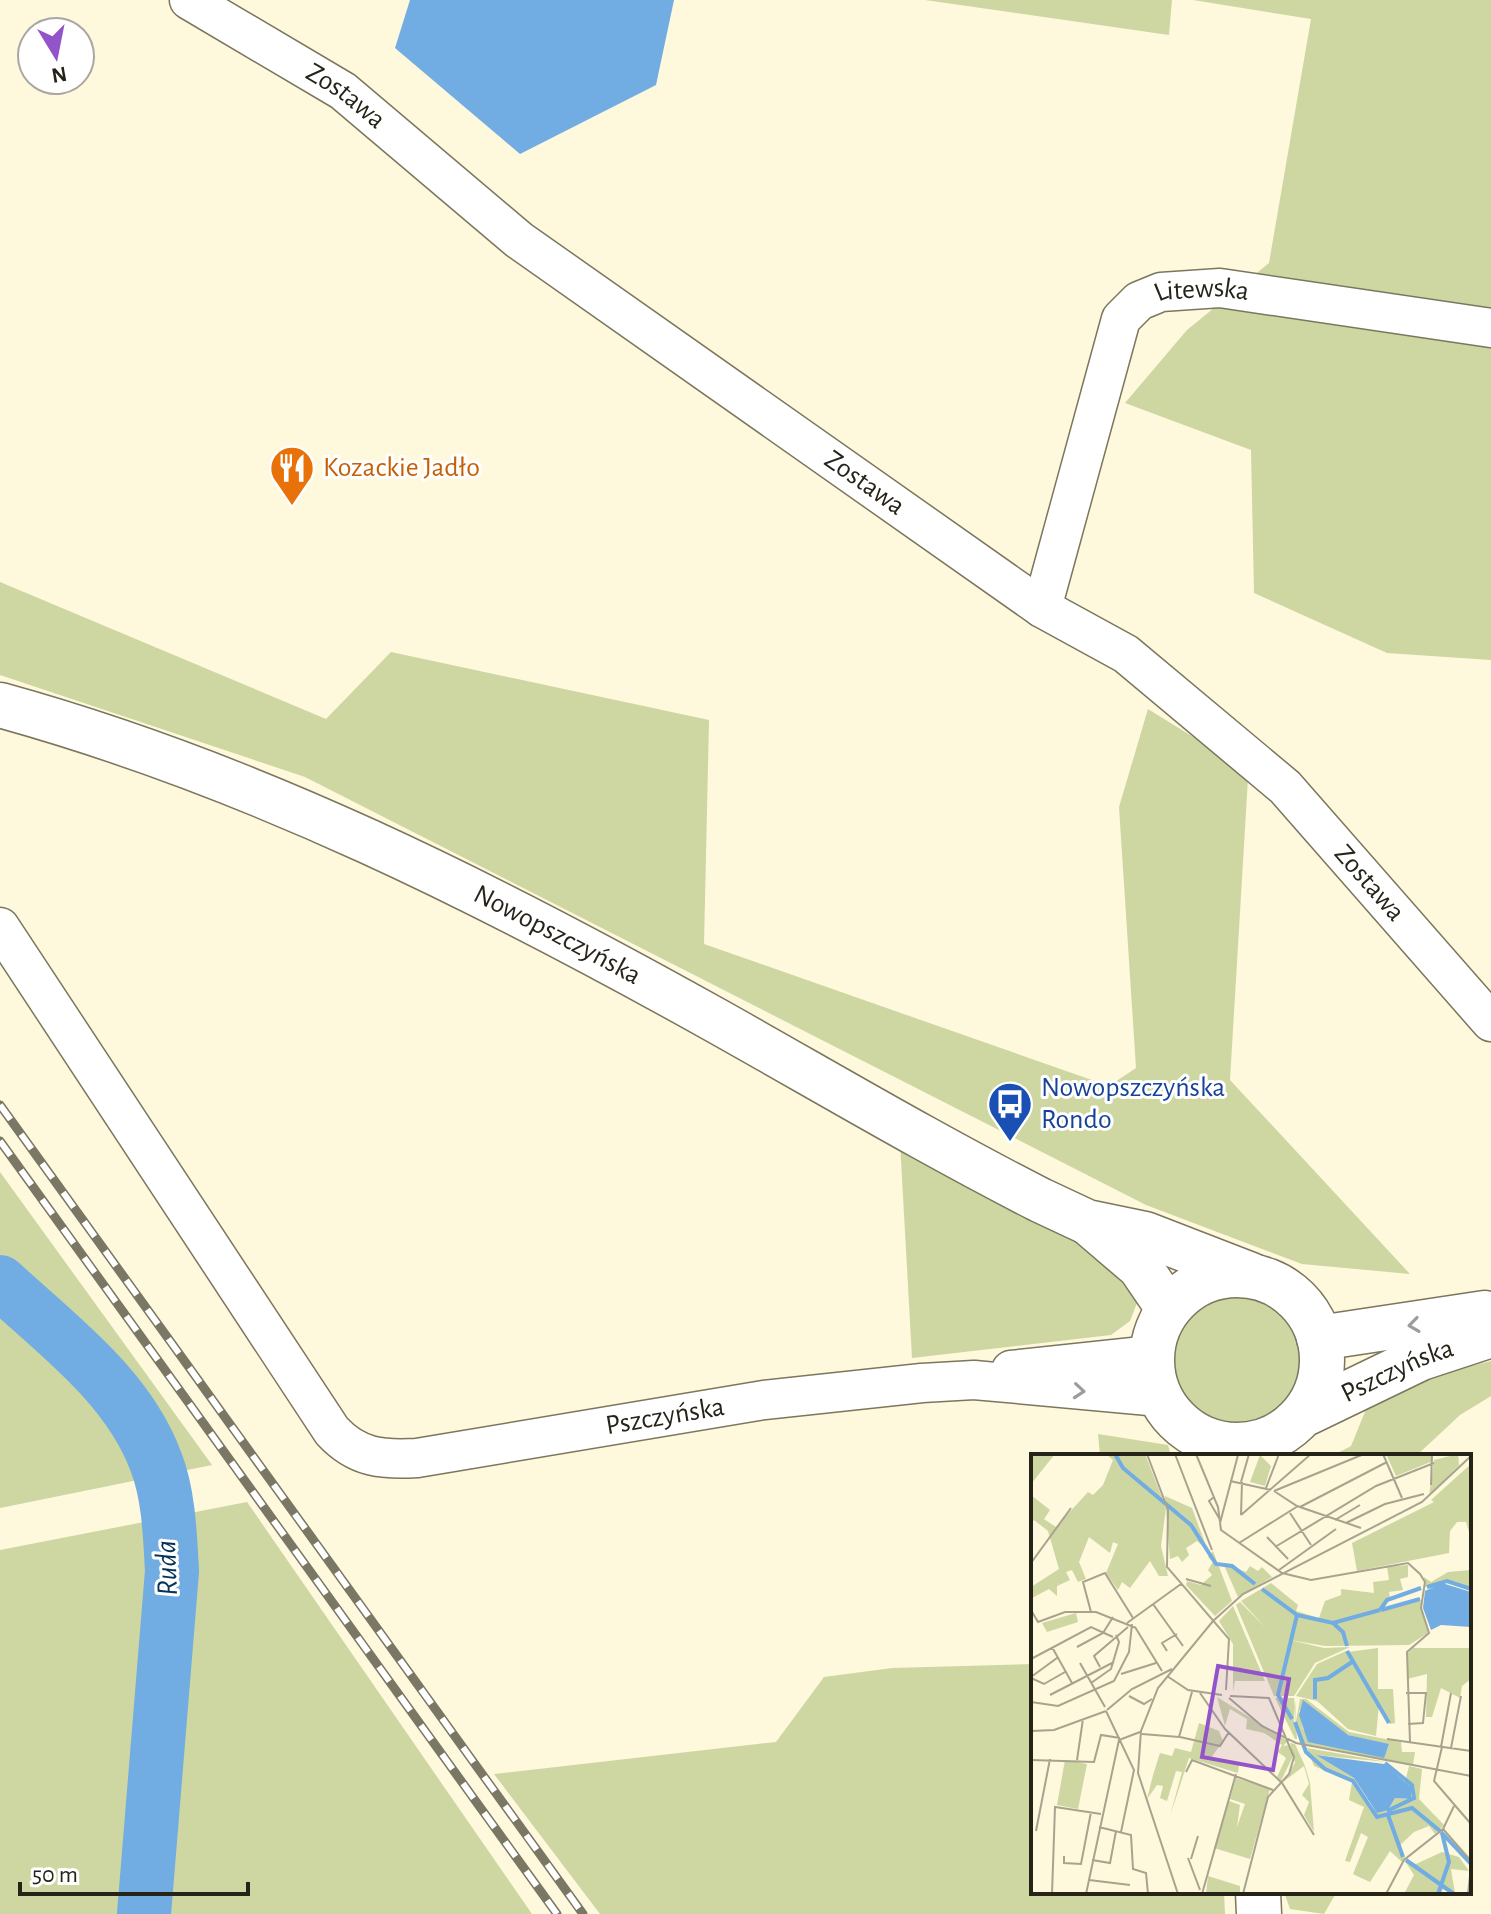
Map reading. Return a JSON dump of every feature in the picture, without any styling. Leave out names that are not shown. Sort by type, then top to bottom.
[{"type":"main road","name":"Nowopszczyńska","points":[[0,705],[71,725],[234,781],[383,846],[624,971],[959,1158],[1087,1222],[1140,1267],[1168,1308]]},
{"type":"main road","name":"Nowopszczyńska","points":[[1087,1222],[1145,1234],[1251,1275]]},
{"type":"main road","points":[[1251,1275],[1277,1282],[1295,1295],[1310,1315],[1319,1338],[1321,1371],[1317,1393],[1307,1413],[1292,1427],[1255,1450],[1221,1444],[1178,1426],[1152,1355],[1158,1329],[1168,1308],[1184,1292],[1205,1280],[1251,1275]]},
{"type":"main road","name":"Pszczyńska","points":[[1319,1338],[1491,1312]]},
{"type":"main road","name":"Pszczyńska","points":[[1307,1413],[1421,1358],[1491,1335]]},
{"type":"main road","points":[[1258,1894],[1259,1914]]},
{"type":"street","name":"Zostawa","points":[[189,0],[343,91],[519,240],[1042,608],[1126,654],[1285,787],[1491,1022]]},
{"type":"street","name":"Litewska","points":[[1042,608],[1121,319],[1139,301],[1161,292],[1220,288],[1491,328]]},
{"type":"street","name":"Pszczyńska","points":[[0,927],[332,1431],[359,1452],[382,1459],[417,1458],[764,1400],[974,1380],[1029,1365],[1152,1355]]},
{"type":"street","name":"Pszczyńska","points":[[974,1380],[1178,1426]]},
{"type":"green space","points":[[925,0],[1172,0],[1169,35]]},
{"type":"green space","points":[[1193,0],[1491,0],[1491,660],[1387,653],[1254,593],[1251,450],[1125,403],[1187,330],[1269,263],[1311,19]]},
{"type":"green space","points":[[0,582],[326,719],[391,652],[709,720],[704,944],[1109,1086],[1136,1068],[1119,807],[1148,709],[1232,761],[1248,778],[1230,1080],[1410,1274],[1302,1264],[1146,1205],[305,777],[0,675]]},
{"type":"green space","points":[[900,1142],[1094,1252],[1131,1281],[1137,1303],[1130,1321],[1111,1335],[912,1358]]},
{"type":"green space","points":[[0,1172],[212,1465],[0,1508]]},
{"type":"green space","points":[[1237,1295],[1262,1299],[1283,1313],[1297,1334],[1301,1359],[1297,1384],[1283,1405],[1262,1419],[1237,1423],[1212,1419],[1191,1405],[1177,1384],[1173,1359],[1177,1334],[1191,1313],[1212,1299]]},
{"type":"green space","points":[[1491,1361],[1491,1396],[1460,1415],[1418,1454],[1336,1454],[1351,1446],[1369,1402],[1440,1374]]},
{"type":"green space","points":[[1098,1434],[1168,1445],[1170,1454],[1100,1454]]},
{"type":"green space","points":[[247,1502],[532,1914],[0,1914],[0,1550]]},
{"type":"green space","points":[[1031,1664],[1031,1894],[1224,1894],[1225,1914],[600,1914],[494,1774],[776,1742],[824,1677],[892,1668]]},
{"type":"green space","points":[[1285,1894],[1335,1895],[1324,1914],[1290,1909]]},
{"type":"water","points":[[410,0],[674,0],[656,85],[520,154],[395,48]]},
{"type":"waterway","name":"Ruda","points":[[0,1282],[89,1363],[128,1409],[144,1435],[164,1488],[172,1571],[144,1914]]},
{"type":"railway","points":[[0,1105],[583,1914]]},
{"type":"railway","points":[[0,1141],[557,1914]]},
{"type":"place","name":"Kozackie Jadło","points":[[292,507]]},
{"type":"place","name":"Nowopszczyńska Rondo","points":[[1010,1143]]}]
